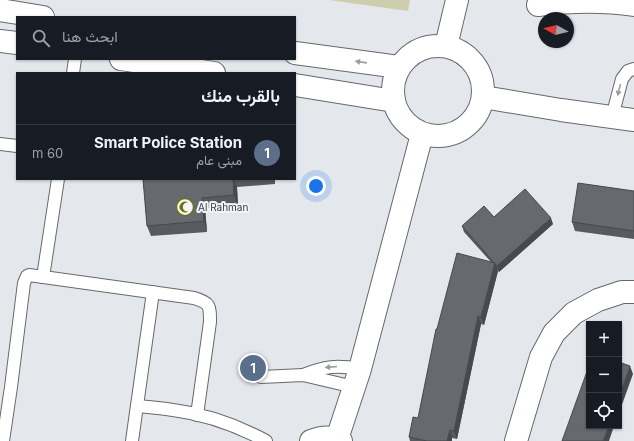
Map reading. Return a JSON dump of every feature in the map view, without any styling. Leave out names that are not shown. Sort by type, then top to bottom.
[{"type":"street","points":[[446,46],[457,0]]},
{"type":"street","points":[[538,5],[597,1],[634,5]]},
{"type":"street","points":[[0,10],[37,16]]},
{"type":"street","points":[[0,41],[16,43]]},
{"type":"street","points":[[433,46],[446,46],[460,51],[470,59],[479,70],[483,83],[483,98],[478,113],[468,125],[454,134],[438,137],[422,134],[409,126],[399,115],[394,101],[393,89],[399,67],[408,57],[420,49],[433,46]]},
{"type":"street","points":[[296,53],[399,67]]},
{"type":"street","points":[[128,60],[207,72]]},
{"type":"street","points":[[296,85],[394,101]]},
{"type":"street","points":[[483,98],[634,120]]},
{"type":"street","points":[[312,441],[327,437],[339,440],[422,134]]},
{"type":"street","points":[[516,441],[541,357],[554,333],[574,313],[598,300],[622,292],[634,292]]},
{"type":"lane","points":[[73,72],[75,60]]},
{"type":"lane","points":[[612,117],[622,78],[628,71],[634,69]]},
{"type":"lane","points":[[0,144],[16,146]]},
{"type":"lane","points":[[43,277],[58,180]]},
{"type":"lane","points":[[3,441],[24,283],[29,275],[194,298],[204,301],[210,308],[210,322],[197,415]]},
{"type":"lane","points":[[132,441],[153,292]]},
{"type":"lane","points":[[303,375],[317,369],[330,366],[345,366],[357,378]]},
{"type":"lane","points":[[261,377],[303,375],[332,381],[357,378]]},
{"type":"lane","points":[[137,406],[174,410],[231,424],[266,441]]},
{"type":"green space","points":[[329,0],[410,0],[408,11]]},
{"type":"building","name":"Al Rahman","points":[[143,180],[233,180],[234,195],[202,198],[204,221],[147,226]]},
{"type":"building","points":[[578,183],[634,191],[634,231],[572,222]]},
{"type":"building","points":[[525,189],[551,218],[497,266],[462,226],[484,206],[494,217]]},
{"type":"building","points":[[457,253],[495,263],[481,317],[478,316],[454,431],[450,430],[447,441],[427,441],[409,437],[413,417],[418,418],[436,329]]},
{"type":"building","points":[[622,363],[630,366],[622,389]]},
{"type":"building","points":[[586,374],[586,429],[608,429],[603,441],[562,441]]},
{"type":"place","name":"Al Rahman","points":[[185,207]]},
{"type":"place","name":"Smart Police Station","points":[[253,368]]}]
